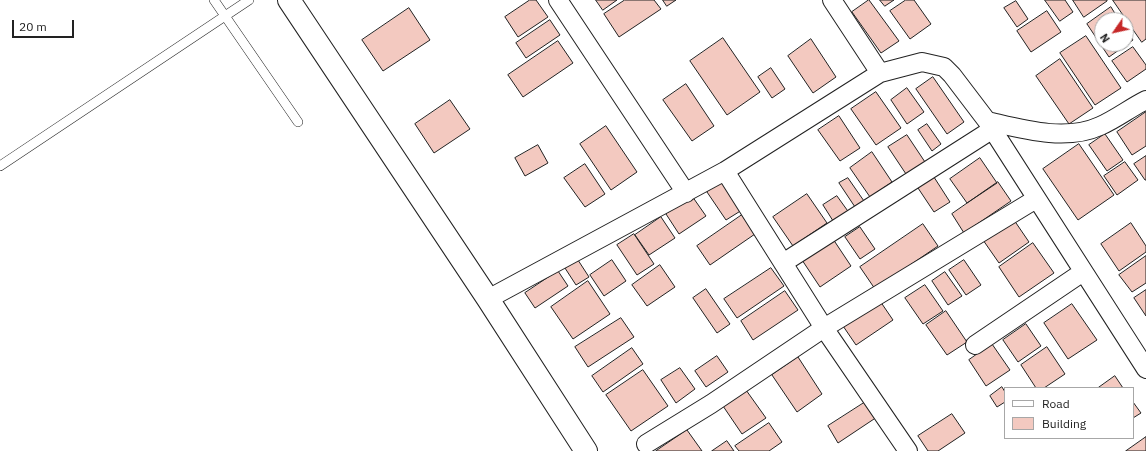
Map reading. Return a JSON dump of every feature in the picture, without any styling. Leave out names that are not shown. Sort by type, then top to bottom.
[{"type":"street","points":[[289,0],[488,299],[586,451]]},
{"type":"street","points":[[558,0],[686,192]]},
{"type":"street","points":[[832,0],[880,72]]},
{"type":"street","points":[[488,299],[725,171],[880,72],[922,62],[944,67],[952,75],[990,125],[1146,369]]},
{"type":"street","points":[[783,263],[990,125],[1039,132],[1072,133],[1099,126],[1146,100]]},
{"type":"street","points":[[725,171],[824,328],[908,451]]},
{"type":"street","points":[[646,444],[711,404],[824,328],[1036,199]]},
{"type":"street","points":[[975,345],[1083,272]]},
{"type":"lane","points":[[214,0],[298,122]]},
{"type":"lane","points":[[0,166],[249,0]]},
{"type":"building","points":[[530,0],[536,0],[548,17],[518,37],[505,17]]},
{"type":"building","points":[[596,0],[617,0],[603,10]]},
{"type":"building","points":[[625,0],[654,0],[661,9],[619,37],[604,14]]},
{"type":"building","points":[[663,0],[676,0],[667,6]]},
{"type":"building","points":[[869,0],[899,41],[881,53],[852,12]]},
{"type":"building","points":[[880,0],[894,0],[885,6]]},
{"type":"building","points":[[906,0],[914,0],[931,24],[910,39],[890,11]]},
{"type":"building","points":[[1045,0],[1065,0],[1073,12],[1060,21]]},
{"type":"building","points":[[1073,0],[1107,0],[1107,1],[1084,17]]},
{"type":"building","points":[[1113,0],[1146,0],[1146,39],[1142,42],[1134,30],[1134,12],[1121,12]]},
{"type":"building","points":[[1016,1],[1028,19],[1017,27],[1004,8]]},
{"type":"building","points":[[1111,7],[1114,12],[1104,12]]},
{"type":"building","points":[[409,8],[430,40],[383,71],[362,40]]},
{"type":"building","points":[[1047,11],[1061,32],[1031,52],[1017,31]]},
{"type":"building","points":[[1094,19],[1094,34],[1087,24]]},
{"type":"building","points":[[550,20],[560,35],[526,58],[516,43]]},
{"type":"building","points":[[1086,36],[1094,48],[1094,52],[1097,52],[1121,88],[1095,105],[1060,53]]},
{"type":"building","points":[[723,38],[760,92],[727,115],[690,61]]},
{"type":"building","points":[[811,39],[836,77],[813,93],[788,56]]},
{"type":"building","points":[[558,41],[573,63],[523,97],[508,75]]},
{"type":"building","points":[[1134,48],[1146,65],[1146,69],[1127,82],[1112,61],[1126,52],[1134,52]]},
{"type":"building","points":[[1106,52],[1116,52],[1109,57]]},
{"type":"building","points":[[1060,59],[1093,108],[1069,124],[1036,76]]},
{"type":"building","points":[[771,68],[785,89],[772,98],[758,77]]},
{"type":"building","points":[[933,77],[964,122],[947,134],[916,89]]},
{"type":"building","points":[[686,84],[714,126],[692,141],[663,100]]},
{"type":"building","points":[[907,88],[924,112],[907,124],[891,100]]},
{"type":"building","points":[[876,92],[901,128],[876,145],[851,109]]},
{"type":"building","points":[[450,100],[470,129],[434,153],[415,124]]},
{"type":"building","points":[[1146,112],[1146,146],[1132,155],[1117,132]]},
{"type":"building","points":[[839,116],[860,148],[840,161],[818,130]]},
{"type":"building","points":[[927,124],[941,144],[932,151],[918,130]]},
{"type":"building","points":[[606,126],[637,172],[611,190],[580,144]]},
{"type":"building","points":[[1105,134],[1123,160],[1107,171],[1089,145]]},
{"type":"building","points":[[907,135],[925,162],[906,174],[888,147]]},
{"type":"building","points":[[1079,144],[1114,195],[1078,220],[1043,169]]},
{"type":"building","points":[[538,145],[548,163],[525,176],[515,158]]},
{"type":"building","points":[[872,152],[892,182],[870,197],[850,168]]},
{"type":"building","points":[[1146,156],[1146,180],[1145,180],[1134,164]]},
{"type":"building","points":[[980,158],[997,183],[967,203],[950,179]]},
{"type":"building","points":[[1125,162],[1138,180],[1117,195],[1104,176]]},
{"type":"building","points":[[585,164],[605,194],[585,207],[564,178]]},
{"type":"building","points":[[932,174],[950,202],[934,212],[916,185]]},
{"type":"building","points":[[848,178],[864,201],[855,207],[839,183]]},
{"type":"building","points":[[722,181],[742,210],[726,220],[707,192]]},
{"type":"building","points":[[998,182],[1011,201],[964,233],[952,214]]},
{"type":"building","points":[[807,194],[827,223],[793,246],[773,217]]},
{"type":"building","points":[[692,196],[706,216],[679,234],[666,214]]},
{"type":"building","points":[[837,196],[850,214],[835,224],[823,205]]},
{"type":"building","points":[[742,215],[755,234],[710,265],[697,246]]},
{"type":"building","points":[[661,217],[675,238],[649,255],[635,235]]},
{"type":"building","points":[[1014,220],[1029,242],[999,263],[983,240]]},
{"type":"building","points":[[1131,223],[1146,246],[1146,252],[1119,271],[1101,244]]},
{"type":"building","points":[[923,224],[938,246],[875,289],[860,267]]},
{"type":"building","points":[[860,227],[875,249],[860,259],[845,237]]},
{"type":"building","points":[[634,234],[654,264],[637,275],[617,245]]},
{"type":"building","points":[[831,236],[851,266],[820,287],[800,257]]},
{"type":"building","points":[[1033,243],[1054,273],[1019,297],[999,267]]},
{"type":"building","points":[[1146,256],[1146,283],[1132,292],[1119,275]]},
{"type":"building","points":[[576,257],[589,277],[576,285],[563,265]]},
{"type":"building","points":[[612,260],[626,281],[604,296],[590,275]]},
{"type":"building","points":[[964,260],[981,285],[966,295],[949,270]]},
{"type":"building","points":[[660,265],[675,287],[647,306],[632,285]]},
{"type":"building","points":[[771,268],[784,286],[737,318],[724,299]]},
{"type":"building","points":[[558,271],[568,286],[535,308],[525,293]]},
{"type":"building","points":[[945,272],[962,296],[948,305],[932,281]]},
{"type":"building","points":[[588,281],[610,314],[573,339],[551,307]]},
{"type":"building","points":[[925,285],[943,311],[923,324],[905,298]]},
{"type":"building","points":[[706,289],[730,324],[717,333],[693,298]]},
{"type":"building","points":[[1146,290],[1146,316],[1134,298]]},
{"type":"building","points":[[785,291],[798,310],[753,340],[741,321]]},
{"type":"building","points":[[878,298],[893,320],[856,345],[841,323]]},
{"type":"building","points":[[1072,304],[1097,340],[1068,359],[1044,323]]},
{"type":"building","points":[[946,311],[967,342],[947,355],[926,325]]},
{"type":"building","points":[[621,318],[634,337],[588,367],[575,347]]},
{"type":"building","points":[[1026,324],[1041,346],[1018,362],[1003,340]]},
{"type":"building","points":[[992,344],[1010,370],[986,386],[969,360]]},
{"type":"building","points":[[1047,347],[1065,374],[1046,387],[1035,387],[1021,365]]},
{"type":"building","points":[[632,348],[643,364],[603,392],[592,376]]},
{"type":"building","points":[[717,356],[728,372],[706,387],[695,371]]},
{"type":"building","points":[[798,357],[822,394],[797,412],[772,375]]},
{"type":"building","points":[[680,368],[695,389],[676,403],[661,380]]},
{"type":"building","points":[[643,370],[668,406],[631,431],[606,395]]},
{"type":"building","points":[[1115,376],[1122,387],[1099,387]]},
{"type":"building","points":[[1002,387],[1004,390],[1004,403],[997,407],[990,396]]},
{"type":"building","points":[[746,390],[766,418],[742,434],[723,406]]},
{"type":"building","points":[[867,401],[877,417],[838,443],[828,426]]},
{"type":"building","points":[[1134,403],[1141,413],[1134,417]]},
{"type":"building","points":[[952,414],[965,433],[938,451],[928,451],[918,436]]},
{"type":"building","points":[[769,423],[782,442],[769,451],[739,451],[735,446]]},
{"type":"building","points":[[687,430],[702,451],[656,451]]},
{"type":"building","points":[[1146,437],[1146,451],[1126,451]]},
{"type":"building","points":[[727,441],[734,451],[712,451]]}]
